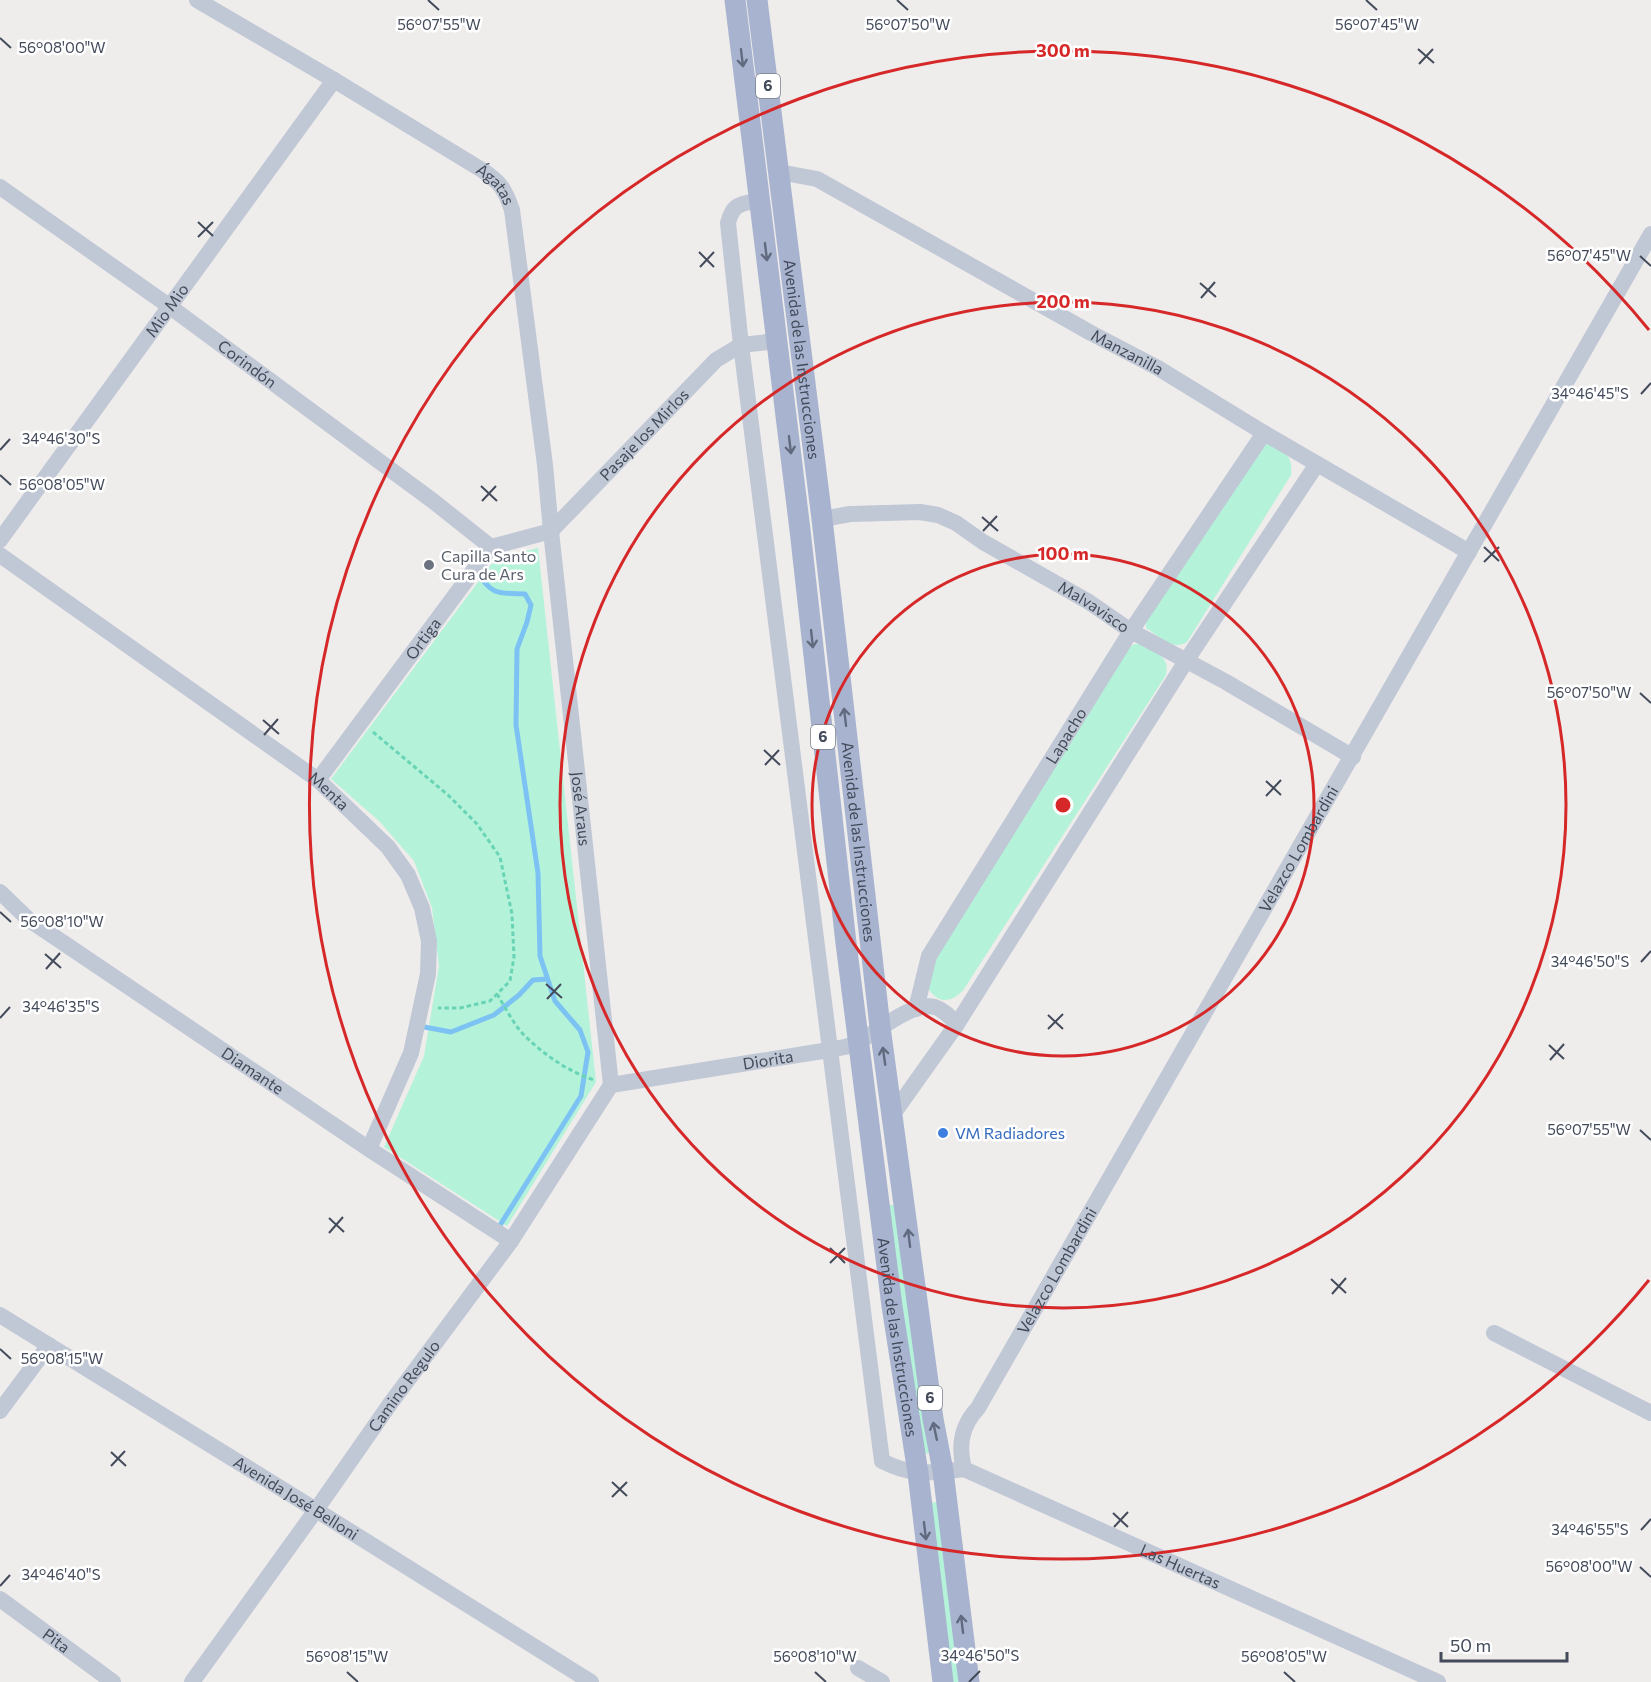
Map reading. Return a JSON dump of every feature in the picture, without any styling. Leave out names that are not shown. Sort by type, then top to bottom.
[{"type":"main road","name":"Avenida de las Instrucciones","points":[[735,0],[859,1043],[892,1306],[918,1473],[943,1682]]},
{"type":"main road","name":"Avenida de las Instrucciones","points":[[757,0],[822,519],[880,1027],[933,1419],[953,1470],[969,1682]]},
{"type":"street","name":"Ágatas","points":[[196,0],[334,80],[498,181],[512,210],[544,453],[551,531]]},
{"type":"street","name":"Mio Mio","points":[[0,540],[334,80]]},
{"type":"street","name":"Manzanilla","points":[[779,172],[817,179],[1091,333],[1158,368],[1264,433],[1469,552]]},
{"type":"street","name":"Corindón","points":[[0,187],[169,306],[492,547]]},
{"type":"street","name":"Avenida de las Instrucciones","points":[[760,200],[739,204],[731,212],[728,223],[741,345],[882,1461],[899,1470],[918,1473]]},
{"type":"street","name":"Velazco Lombardini","points":[[953,1470],[960,1440],[969,1418],[978,1408],[1353,757],[1651,234]]},
{"type":"street","points":[[741,345],[777,341]]},
{"type":"street","name":"Pasaje los Mirlos","points":[[551,531],[716,360],[741,345]]},
{"type":"street","name":"Lapacho","points":[[916,1009],[929,956],[1131,631],[1264,433]]},
{"type":"street","points":[[893,1114],[957,1024],[1186,661],[1317,464]]},
{"type":"street","name":"Malvavisco","points":[[822,519],[850,514],[920,512],[938,515],[956,523],[983,542],[1089,602],[1131,631],[1226,682],[1353,757]]},
{"type":"street","points":[[492,547],[551,531]]},
{"type":"street","name":"José Araus","points":[[551,531],[603,1082]]},
{"type":"street","name":"Ortiga","points":[[318,780],[492,547]]},
{"type":"street","name":"Menta","points":[[0,555],[318,780],[388,847],[408,875],[422,908],[429,941],[428,974],[411,1053],[369,1149]]},
{"type":"street","name":"Diamante","points":[[0,892],[28,919],[369,1149],[512,1241]]},
{"type":"street","points":[[916,1009],[933,1006],[946,1012],[957,1024]]},
{"type":"street","name":"Diorita","points":[[603,1082],[829,1050],[859,1043],[880,1027],[916,1009]]},
{"type":"street","name":"Camino Regulo","points":[[192,1682],[390,1404],[512,1241],[603,1082]]},
{"type":"street","name":"Avenida José Belloni","points":[[0,1315],[591,1682]]},
{"type":"street","points":[[1494,1333],[1651,1413]]},
{"type":"street","points":[[0,1411],[50,1345]]},
{"type":"street","name":"Las Huertas","points":[[918,1473],[953,1470],[1438,1682]]},
{"type":"street","name":"Pita","points":[[0,1599],[113,1682]]},
{"type":"street","points":[[858,1668],[882,1682]]},
{"type":"path","points":[[361,721],[477,824],[500,857],[512,914],[514,957],[510,981],[498,996],[490,1001],[460,1008],[421,1008]]},
{"type":"path","points":[[498,996],[522,1033],[551,1058],[578,1075],[603,1082]]},
{"type":"green space","points":[[1268,443],[1287,455],[1291,463],[1291,475],[1187,642],[1182,645],[1171,644],[1146,628],[1146,622],[1250,452]]},
{"type":"green space","points":[[538,548],[596,1082],[507,1226],[384,1147],[424,1056],[439,966],[432,908],[414,861],[379,821],[331,779],[496,558]]},
{"type":"green space","points":[[1135,644],[1147,647],[1163,658],[1166,675],[964,989],[951,999],[938,998],[929,990],[932,963],[1130,647]]},
{"type":"green space","points":[[888,1205],[894,1205],[928,1454],[923,1452]]},
{"type":"green space","points":[[937,1502],[960,1682],[951,1682],[930,1503]]},
{"type":"waterway","points":[[477,572],[492,589],[502,593],[525,594],[531,605],[517,649],[516,725],[538,873],[540,956],[555,1001],[580,1030],[588,1052],[581,1096],[497,1230]]},
{"type":"waterway","points":[[419,1026],[451,1032],[494,1015],[519,995],[533,980],[547,979]]},
{"type":"place","name":"Capilla Santo Cura de Ars","points":[[429,565]]},
{"type":"place","name":"VM Radiadores","points":[[943,1133]]}]
